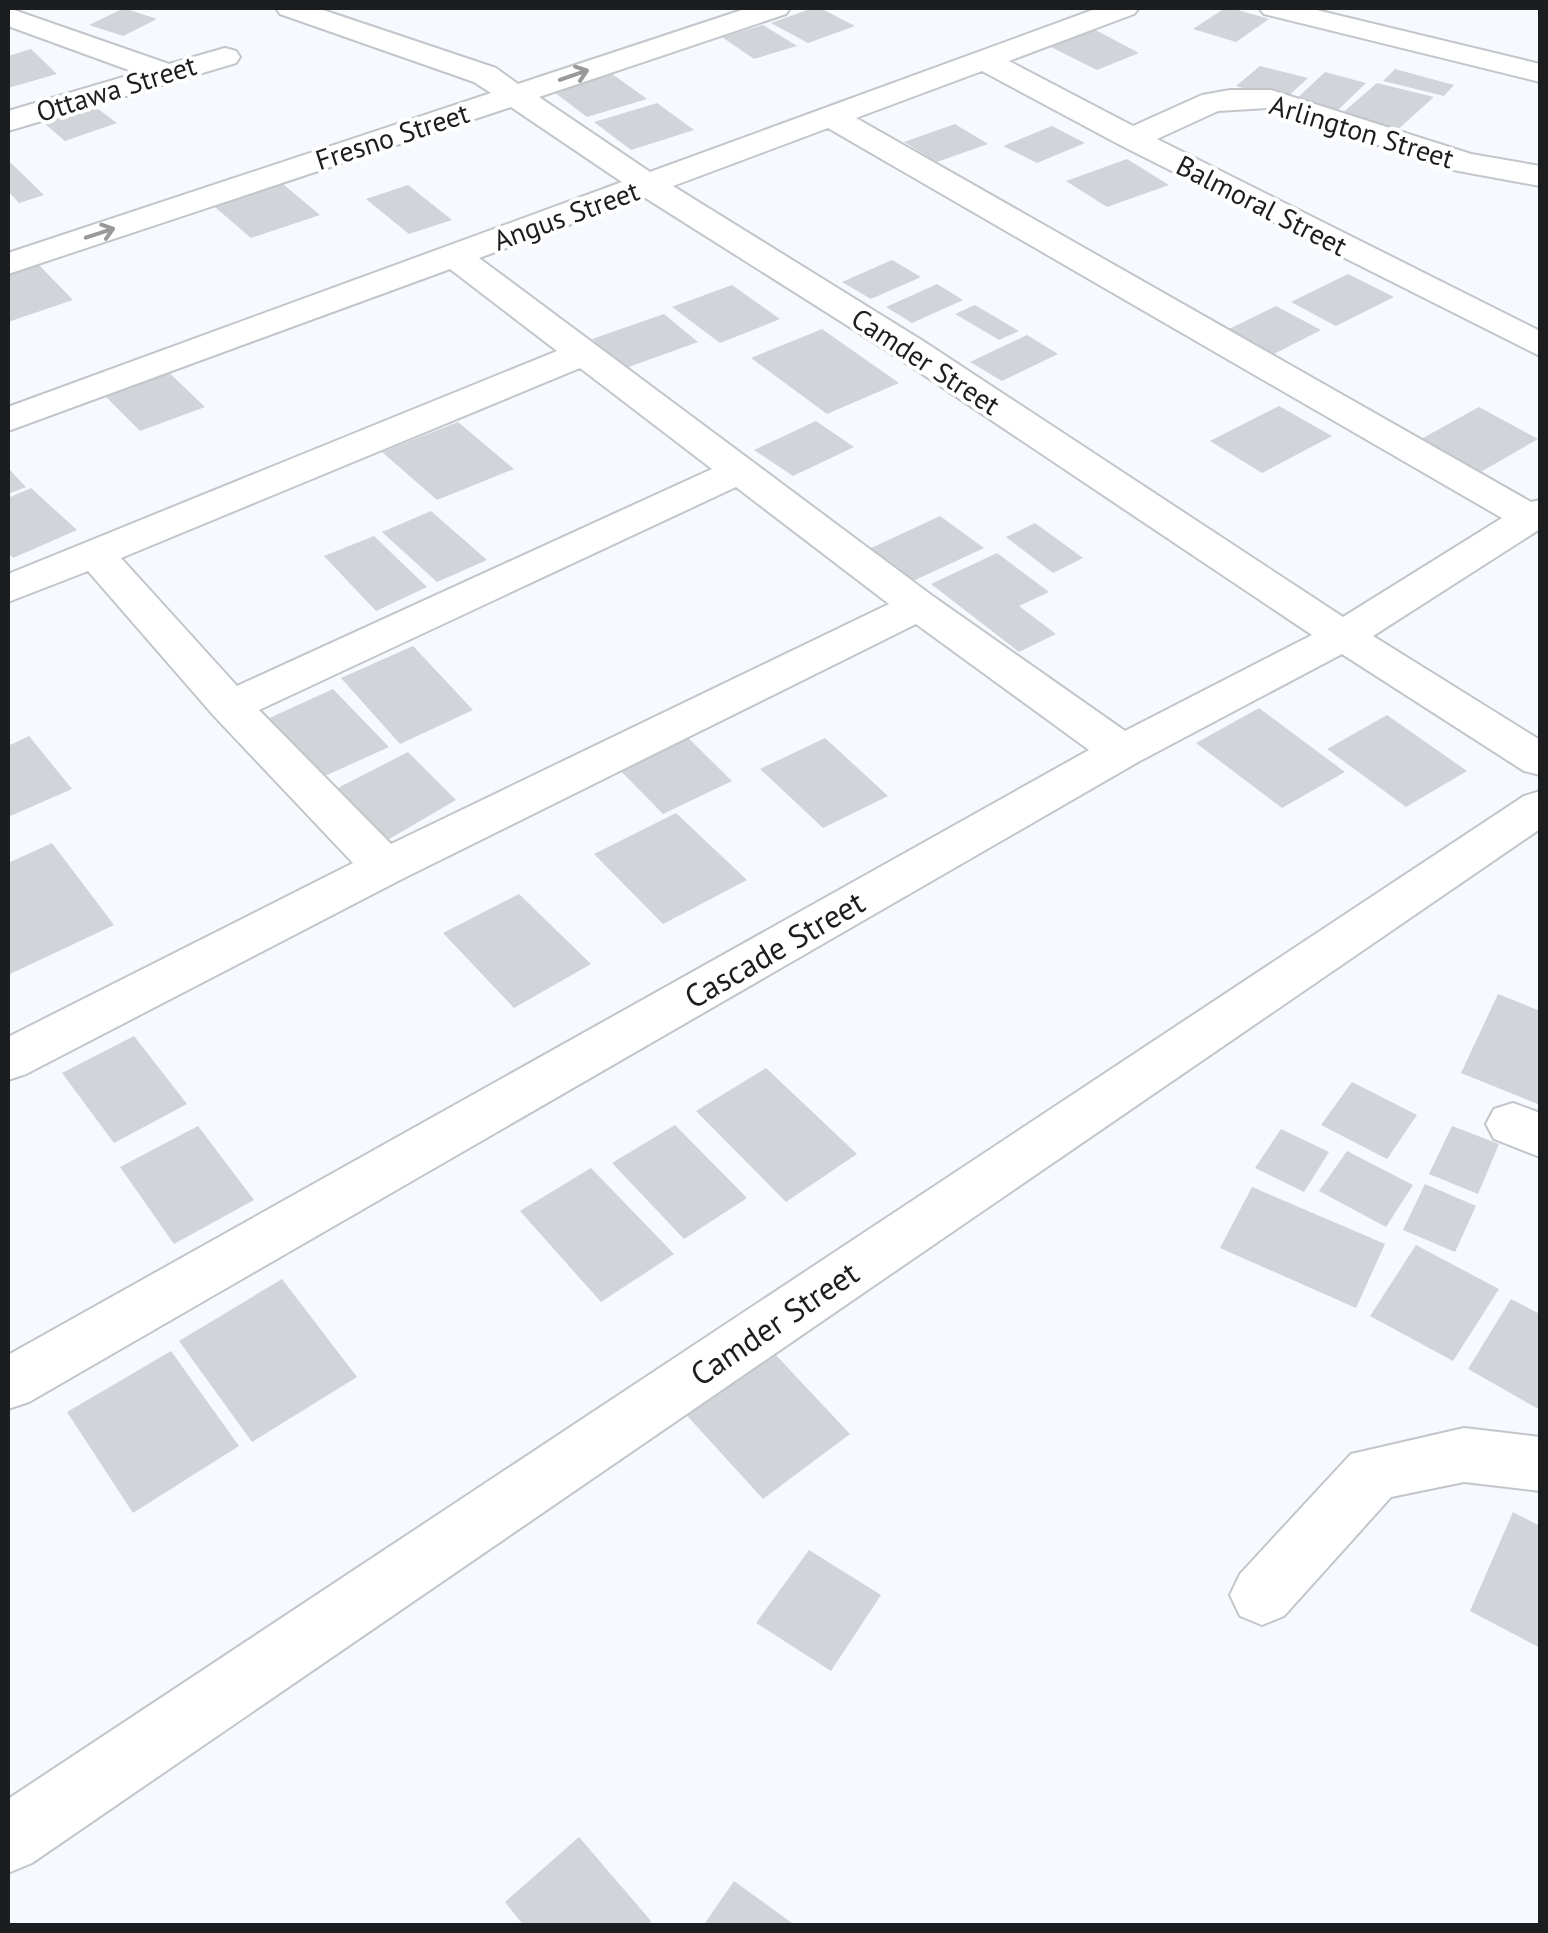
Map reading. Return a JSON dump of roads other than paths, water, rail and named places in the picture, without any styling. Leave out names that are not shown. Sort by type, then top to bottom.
[{"type":"street","name":"Camder Street","points":[[290,8],[485,75],[648,185],[910,349],[1343,636],[1540,760]]},
{"type":"street","name":"Fresno Street","points":[[8,235],[485,75],[700,8]]},
{"type":"street","name":"Fresno Street","points":[[8,264],[776,8]]},
{"type":"street","name":"Angus Street","points":[[8,420],[1124,8]]},
{"type":"street","points":[[1274,8],[1540,74]]},
{"type":"street","points":[[8,16],[165,72]]},
{"type":"street","name":"Ottawa Street","points":[[8,121],[225,56]]},
{"type":"street","name":"Balmoral Street","points":[[986,60],[1133,140],[1540,345]]},
{"type":"street","name":"Arlington Street","points":[[1133,140],[1210,100],[1238,96],[1270,100],[1465,162],[1540,176]]},
{"type":"street","points":[[834,118],[1535,515]]},
{"type":"street","points":[[455,256],[919,606],[1122,751]]},
{"type":"street","points":[[8,589],[586,352]]},
{"type":"street","points":[[230,706],[741,470]]},
{"type":"street","name":"Cascade Street","points":[[8,1384],[1122,751],[1343,636],[1535,515]]},
{"type":"street","points":[[96,556],[230,706],[386,867]]},
{"type":"street","points":[[8,1060],[386,867],[919,606]]},
{"type":"street","name":"Camder Street","points":[[8,1839],[1540,808]]},
{"type":"street","points":[[1262,1595],[1374,1473],[1464,1454],[1540,1464]]}]
